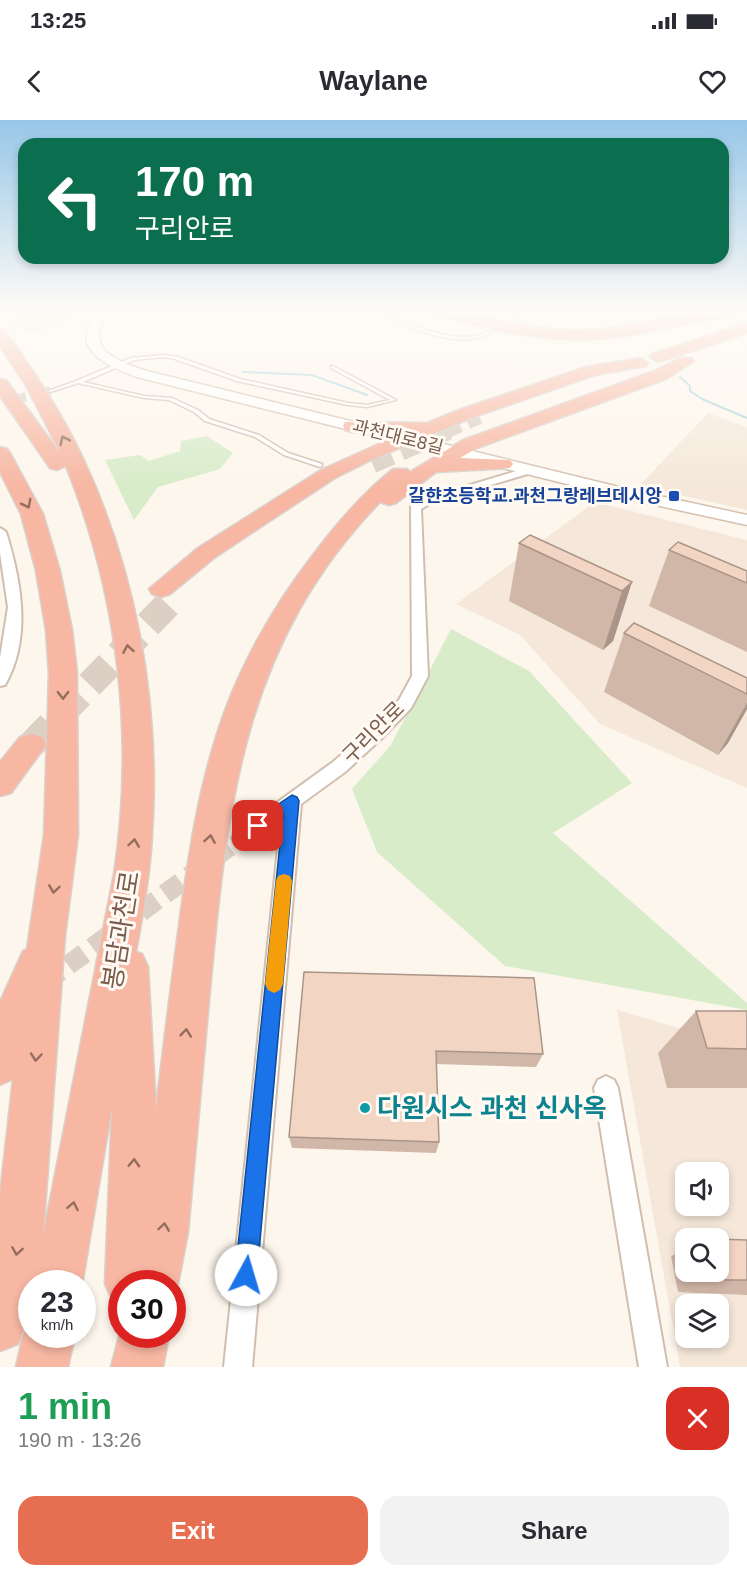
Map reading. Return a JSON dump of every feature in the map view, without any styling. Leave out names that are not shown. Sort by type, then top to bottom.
[{"type":"highway","name":"봉담과천로","points":[[26,370],[71,454],[95,508],[114,573],[134,681],[137,734],[137,816],[126,901],[60,1270]]},
{"type":"highway","points":[[167,593],[330,487],[396,466],[441,442],[445,434],[468,416],[597,370]]},
{"type":"highway","points":[[156,1270],[164,1232],[201,892],[225,756],[243,701],[276,630],[318,562],[396,466],[408,439],[441,442],[496,431],[669,370]]},
{"type":"highway","name":"봉담과천로","points":[[1,396],[52,456],[114,573]]},
{"type":"highway","points":[[468,416],[496,431],[501,452],[516,467]]},
{"type":"highway","points":[[352,426],[405,428],[441,442]]},
{"type":"highway","points":[[352,426],[369,444],[396,466],[449,464],[516,467]]},
{"type":"highway","points":[[0,453],[32,514],[48,571],[62,662],[63,756],[61,834],[47,936],[18,1251],[0,1326]]},
{"type":"highway","points":[[0,760],[26,740],[0,784]]},
{"type":"highway","points":[[126,901],[135,1139],[130,1270]]},
{"type":"highway","points":[[0,1064],[12,1021],[47,936]]},
{"type":"highway","points":[[125,1367],[126,1348]]},
{"type":"highway","points":[[137,1367],[141,1348]]},
{"type":"street","name":"과천대로8길","points":[[132,370],[166,381],[408,439]]},
{"type":"street","name":"과천대로8길","points":[[441,442],[516,467],[747,520]]},
{"type":"street","name":"구리안로","points":[[241,838],[339,767],[377,733],[405,704],[420,676],[415,508],[427,501],[516,467]]},
{"type":"street","points":[[0,532],[14,583],[16,615],[14,639],[0,681]]},
{"type":"street","points":[[238,1367],[292,801]]},
{"type":"street","points":[[606,1088],[653,1367]]},
{"type":"lane","points":[[50,391],[108,370]]},
{"type":"lane","points":[[208,370],[239,380],[348,405],[367,406],[394,399],[339,370]]},
{"type":"lane","points":[[78,382],[144,397],[170,399],[196,411],[207,420],[258,436],[286,454],[320,465]]},
{"type":"shaded area","points":[[708,413],[747,427],[747,510],[639,486]]},
{"type":"shaded area","points":[[595,502],[747,540],[747,788],[600,724],[520,635],[456,604]]},
{"type":"shaded area","points":[[617,1010],[747,1048],[747,1367],[680,1367],[677,1348],[729,1348],[729,1294],[675,1294],[675,1339]]},
{"type":"green space","points":[[207,436],[233,453],[220,469],[158,487],[134,520],[105,460],[140,455],[149,461],[180,451],[181,441]]},
{"type":"green space","points":[[451,629],[529,671],[632,783],[553,833],[747,1003],[747,1010],[505,966],[377,852],[352,789],[391,745]]},
{"type":"building","points":[[530,535],[632,582],[622,591],[519,543]]},
{"type":"building","points":[[678,542],[747,571],[747,583],[669,550]]},
{"type":"building","points":[[634,623],[747,678],[747,694],[624,633]]},
{"type":"building","name":"다원시스 과천 신사옥","points":[[304,972],[534,978],[543,1054],[436,1051],[439,1142],[289,1137]]},
{"type":"building","points":[[696,1011],[747,1011],[747,1049],[707,1048]]},
{"type":"building","points":[[729,1239],[747,1240],[747,1280],[729,1280]]},
{"type":"waterway","points":[[243,372],[312,375],[367,395]]},
{"type":"waterway","points":[[680,377],[690,386],[690,391],[702,399],[747,418]]},
{"type":"tunnel","points":[[4,402],[50,391]]},
{"type":"tunnel","points":[[445,431],[479,416]]},
{"type":"tunnel","points":[[372,463],[449,429]]},
{"type":"tunnel","points":[[31,745],[174,598]]},
{"type":"tunnel","points":[[44,983],[241,838]]},
{"type":"slow traffic","points":[[274,984],[284,881]]},
{"type":"place","name":"갈햔초등학교.과천그랑레브데시앙","points":[[674,496]]},
{"type":"place","name":"다원시스 과천 신사옥","points":[[365,1108]]},
{"type":"route","points":[[246,1275],[292,801],[258,826]]}]
